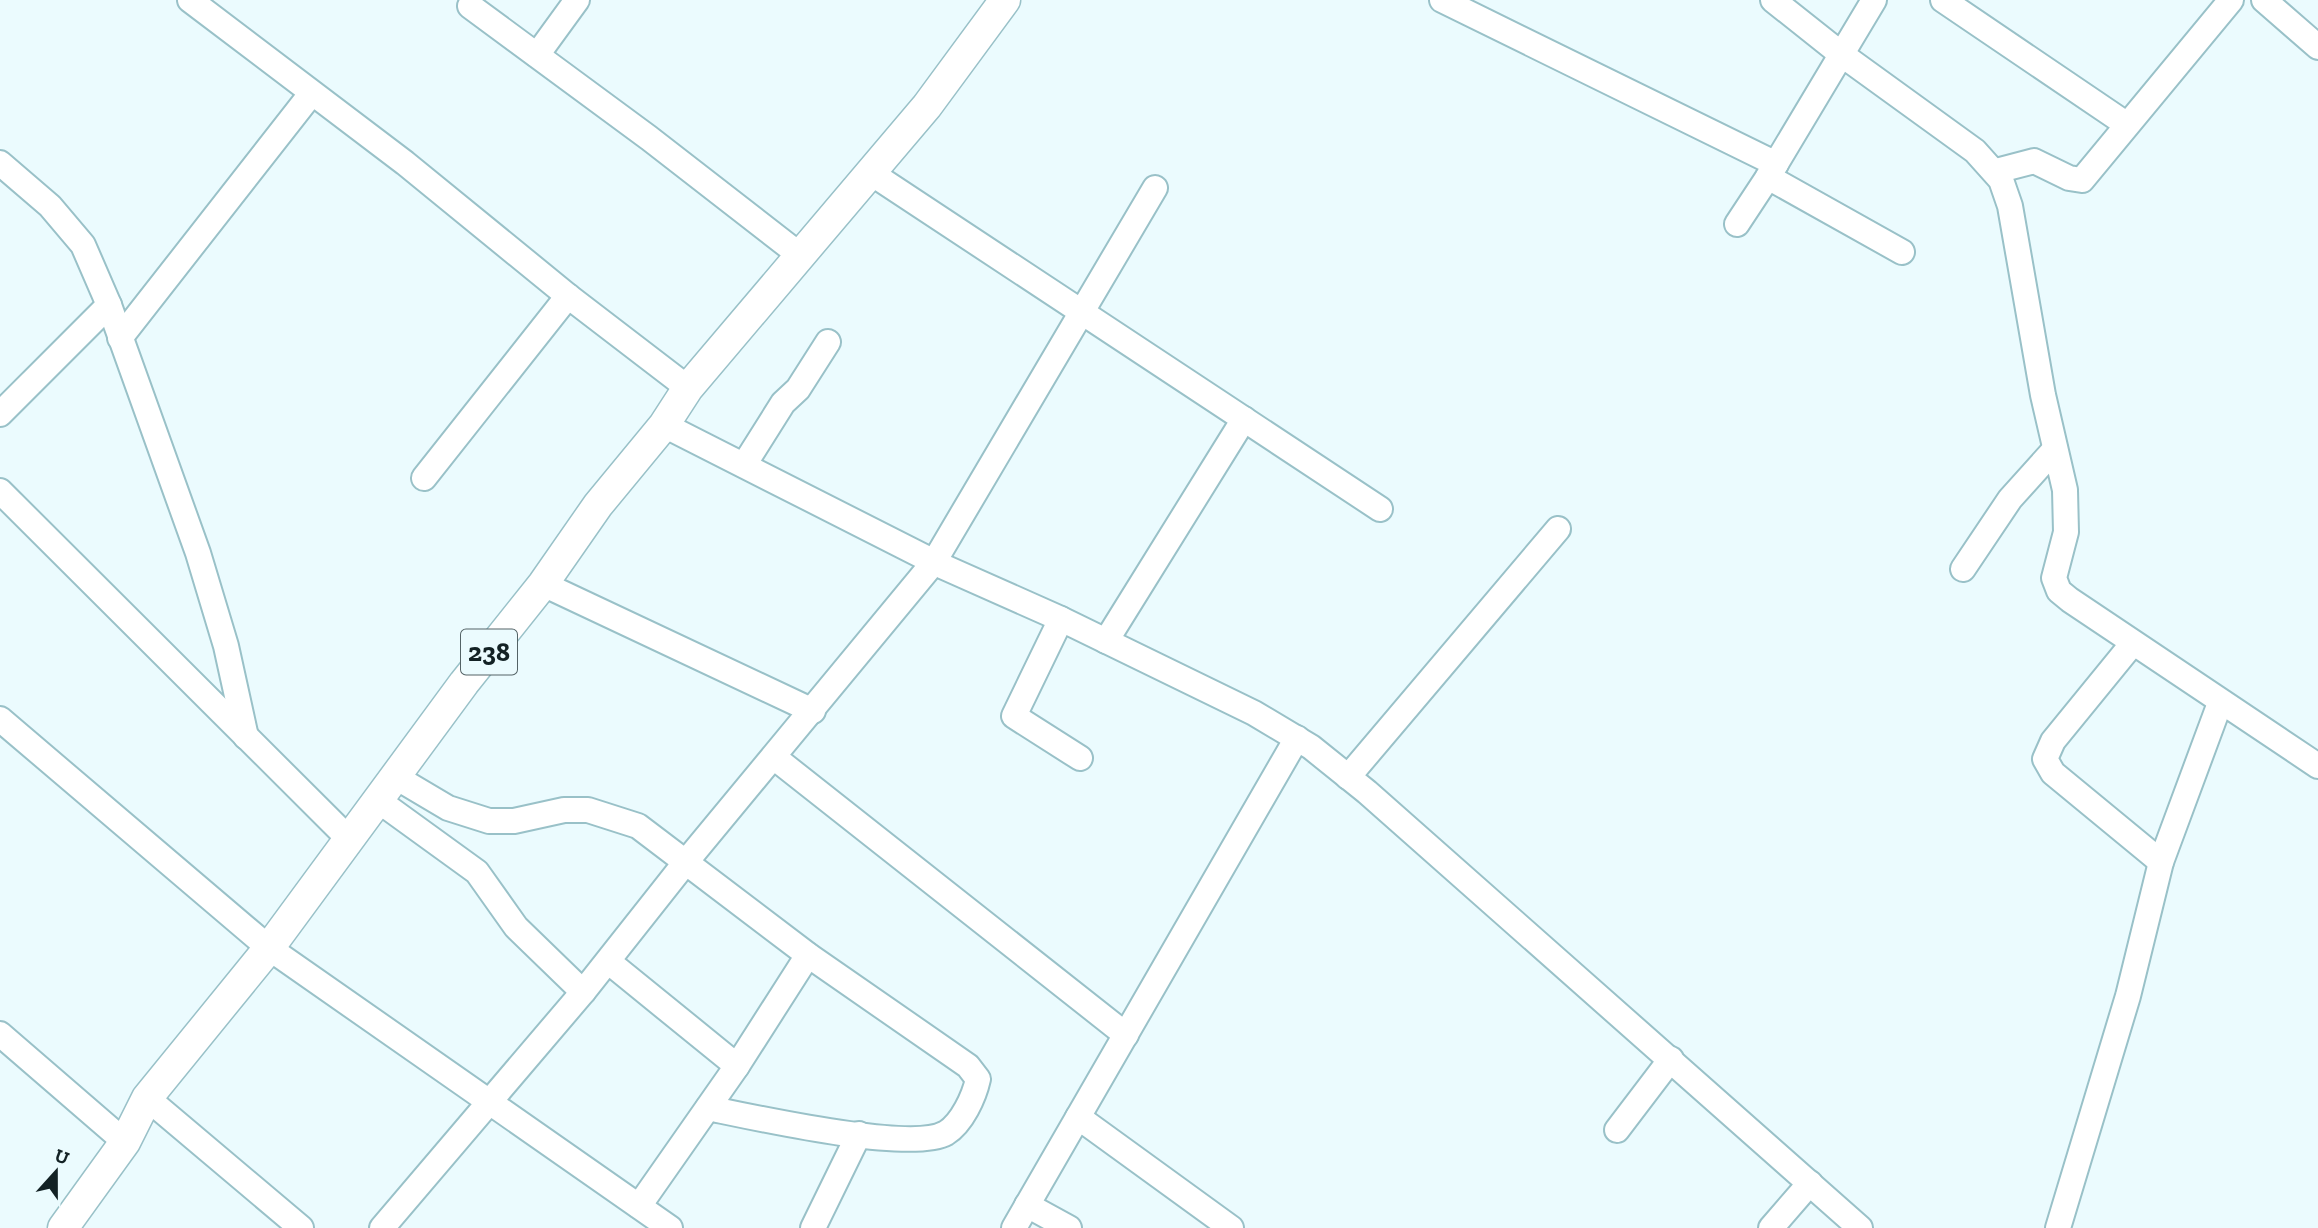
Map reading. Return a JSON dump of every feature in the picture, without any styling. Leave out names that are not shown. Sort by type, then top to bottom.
[{"type":"main road","name":"238","points":[[63,1228],[125,1142],[147,1098],[269,948],[543,584],[597,505],[664,425],[688,388],[938,92],[1005,0]]},
{"type":"street","points":[[190,0],[405,163],[568,296],[688,388]]},
{"type":"street","points":[[537,55],[577,0]]},
{"type":"street","points":[[1442,0],[1772,171],[1902,252]]},
{"type":"street","points":[[1773,0],[1841,54],[1975,151],[1996,171],[2010,206],[2065,490],[2067,515],[2054,573],[2056,586],[2070,600],[2220,703],[2318,766]]},
{"type":"street","points":[[1737,224],[1772,171],[1874,0]]},
{"type":"street","points":[[1942,0],[2126,124]]},
{"type":"street","points":[[1996,171],[2034,161],[2069,178],[2082,180],[2231,0]]},
{"type":"street","points":[[2264,0],[2318,47]]},
{"type":"street","points":[[470,6],[722,193],[801,256]]},
{"type":"street","points":[[121,338],[312,94]]},
{"type":"street","points":[[0,163],[50,206],[83,245],[109,304],[198,553],[226,646],[246,737]]},
{"type":"street","points":[[871,173],[1380,509]]},
{"type":"street","points":[[382,1228],[609,962],[685,863],[814,711],[934,562],[1155,188]]},
{"type":"street","points":[[424,478],[568,296]]},
{"type":"street","points":[[0,414],[109,304]]},
{"type":"street","points":[[744,465],[783,403],[798,389],[828,342]]},
{"type":"street","points":[[1106,641],[1244,419]]},
{"type":"street","points":[[664,425],[934,562],[1061,619],[1254,713],[1297,738],[1348,776],[1860,1228]]},
{"type":"street","points":[[1963,569],[2010,499],[2055,449]]},
{"type":"street","points":[[0,491],[350,840]]},
{"type":"street","points":[[1348,776],[1558,529]]},
{"type":"street","points":[[543,584],[814,711]]},
{"type":"street","points":[[1061,619],[1014,716],[1017,721],[1080,758]]},
{"type":"street","points":[[2133,643],[2053,741],[2045,759],[2053,773],[2161,862]]},
{"type":"street","points":[[2058,1228],[2128,996],[2161,862],[2220,703]]},
{"type":"street","points":[[0,719],[269,948],[670,1228]]},
{"type":"street","points":[[1014,1228],[1297,738]]},
{"type":"street","points":[[775,758],[1126,1034]]},
{"type":"street","points":[[387,789],[489,821],[514,821],[564,810],[608,815],[638,826],[808,955],[968,1066],[978,1079],[959,1120],[944,1134],[912,1138],[859,1134],[708,1108]]},
{"type":"street","points":[[387,789],[477,872],[516,927],[583,992]]},
{"type":"street","points":[[639,1206],[737,1066],[808,955]]},
{"type":"street","points":[[609,962],[737,1066]]},
{"type":"street","points":[[0,1034],[125,1142]]},
{"type":"street","points":[[1617,1130],[1671,1059]]},
{"type":"street","points":[[147,1098],[301,1228]]},
{"type":"street","points":[[1078,1117],[1225,1226]]},
{"type":"street","points":[[813,1228],[859,1134]]},
{"type":"street","points":[[1771,1228],[1810,1183]]},
{"type":"street","points":[[1027,1205],[1069,1228]]}]
